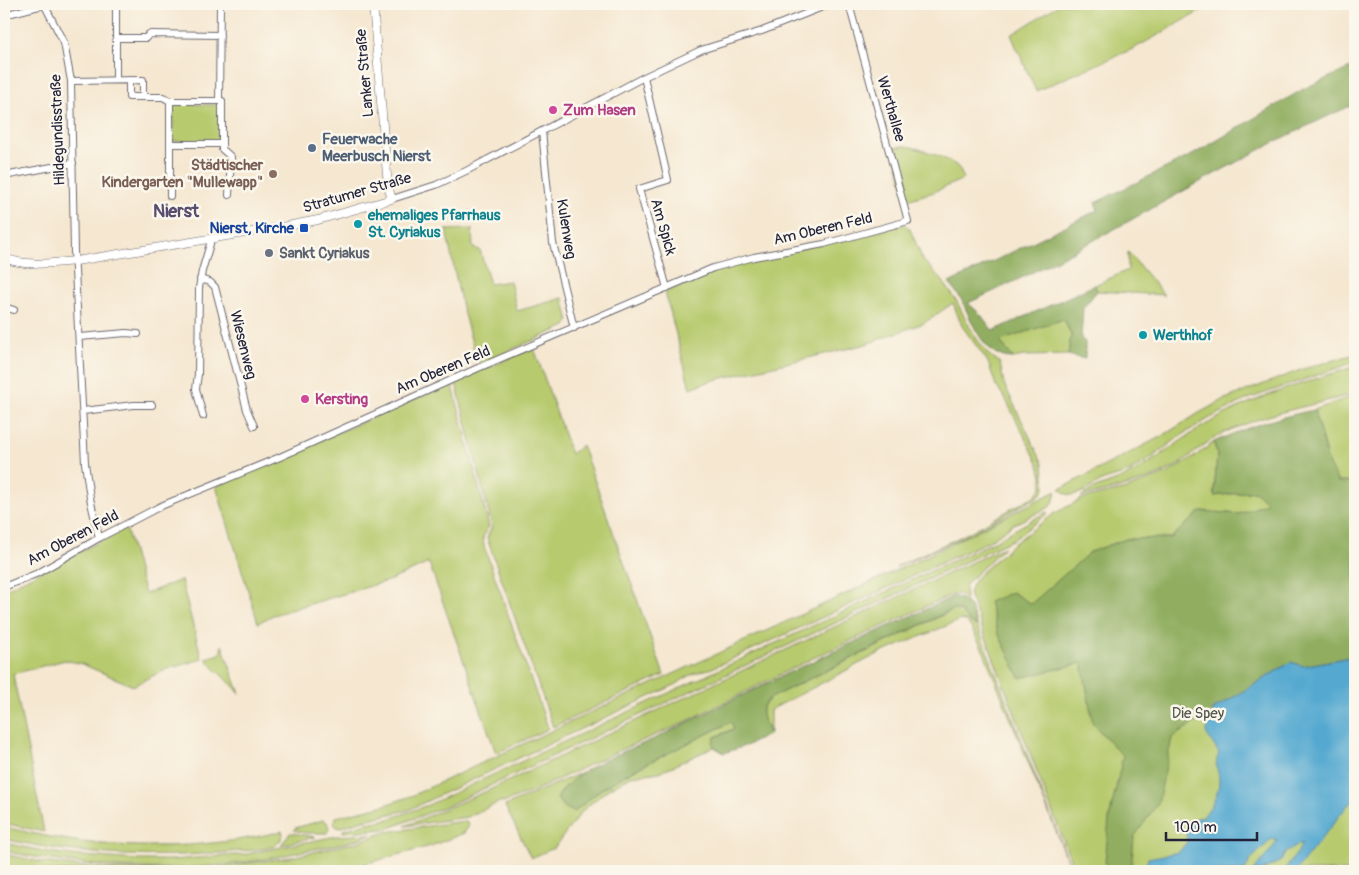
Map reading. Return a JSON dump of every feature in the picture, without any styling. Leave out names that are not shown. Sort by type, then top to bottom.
[{"type":"street","points":[[4,15],[46,4]]},
{"type":"street","name":"Hildegundisstraße","points":[[46,4],[64,43],[71,81],[74,251],[86,462],[90,498],[99,538]]},
{"type":"street","points":[[116,4],[116,80]]},
{"type":"street","points":[[219,101],[220,4]]},
{"type":"street","name":"Lanker Straße","points":[[373,4],[387,175],[392,199]]},
{"type":"street","name":"Stratumer Straße","points":[[4,258],[15,262],[46,264],[76,261],[210,240],[318,220],[392,199],[436,185],[468,170],[644,77],[701,50],[762,30],[830,4]]},
{"type":"street","name":"Werthallee","points":[[849,4],[908,221]]},
{"type":"street","points":[[116,38],[146,38],[149,34],[220,35]]},
{"type":"street","name":"Am Spick","points":[[644,77],[668,180],[638,189],[667,288]]},
{"type":"street","points":[[128,80],[129,97],[163,97],[170,101],[222,101],[222,149],[231,157],[229,162],[229,195]]},
{"type":"street","points":[[71,81],[143,80],[143,97]]},
{"type":"street","points":[[170,101],[170,196]]},
{"type":"street","name":"Kulenweg","points":[[542,131],[553,243],[574,328]]},
{"type":"street","points":[[170,144],[222,144]]},
{"type":"street","points":[[4,176],[73,163]]},
{"type":"street","name":"Am Oberen Feld","points":[[4,587],[38,573],[99,538],[161,506],[280,457],[386,408],[730,262],[824,244],[908,221]]},
{"type":"street","points":[[203,416],[196,383],[198,374],[200,278],[210,240]]},
{"type":"street","name":"Wiesenweg","points":[[200,278],[210,282],[215,288],[247,410],[254,426]]},
{"type":"street","points":[[4,306],[14,310]]},
{"type":"street","points":[[80,337],[126,333],[138,334]]},
{"type":"street","points":[[83,411],[134,405],[152,406]]},
{"type":"green space","points":[[1060,4],[1213,4],[1135,48],[1036,91],[1011,35]]},
{"type":"green space","points":[[1355,66],[1355,104],[1257,151],[1066,255],[968,303],[981,315],[993,331],[1095,285],[1097,291],[1083,308],[1081,338],[1085,342],[1085,359],[1068,355],[1071,335],[1064,319],[1000,341],[1013,358],[1003,357],[994,352],[980,337],[961,299],[949,283],[1098,210],[1095,203],[1194,154],[1305,88]]},
{"type":"green space","points":[[173,104],[220,105],[220,142],[173,141]]},
{"type":"green space","points":[[904,146],[925,151],[947,160],[958,167],[963,179],[934,192],[907,200],[893,148]]},
{"type":"green space","points":[[902,225],[910,229],[923,260],[942,280],[956,300],[977,339],[989,355],[1000,363],[1004,384],[1043,464],[1045,487],[1043,492],[1037,497],[972,533],[896,567],[970,532],[1034,496],[1042,488],[1042,476],[1039,465],[1005,398],[996,386],[988,362],[962,326],[953,303],[924,323],[863,345],[714,380],[690,388],[665,292],[730,265]]},
{"type":"green space","points":[[472,229],[473,248],[480,250],[490,284],[510,281],[517,311],[563,298],[569,321],[566,326],[481,363],[477,361],[462,307],[446,230]]},
{"type":"green space","points":[[1128,252],[1164,295],[1097,291],[1095,285],[1128,270]]},
{"type":"green space","points":[[1064,319],[1071,335],[1068,355],[1013,358],[999,341]]},
{"type":"green space","points":[[534,348],[571,454],[582,445],[664,675],[553,727],[487,538],[492,526],[456,383],[456,381]]},
{"type":"green space","points":[[1355,354],[1355,362],[1248,399],[1217,414],[1194,427],[1145,462],[1127,472],[1104,480],[1076,494],[1070,495],[1060,489],[1164,435],[1225,399],[1303,369]]},
{"type":"green space","points":[[1355,366],[1355,393],[1255,420],[1219,436],[1173,468],[1151,478],[1128,486],[1081,497],[1092,490],[1132,473],[1203,426],[1231,411],[1283,390]]},
{"type":"green space","points":[[452,383],[489,526],[483,537],[484,546],[548,728],[496,753],[429,563],[391,580],[273,615],[258,623],[216,486]]},
{"type":"green space","name":"Die Spey","points":[[1355,395],[1355,871],[1075,871],[969,594],[972,584],[978,576],[1013,544],[1055,513],[1082,499],[1126,489],[1168,473],[1214,442],[1217,455],[1214,496],[1255,491],[1268,503],[1239,514],[1201,511],[1171,538],[1126,539],[1050,588],[1031,604],[995,623],[1323,509],[1314,410]]},
{"type":"green space","points":[[1314,410],[1329,465],[1338,482],[1355,482],[1355,656],[1303,666],[1291,662],[1214,709],[1172,738],[1158,803],[1134,837],[1131,871],[1112,871],[1105,863],[1109,819],[1123,756],[1093,724],[1082,663],[1020,678],[998,633],[989,602],[1012,592],[1031,604],[1090,552],[1126,539],[1171,538],[1201,511],[1239,514],[1267,503],[1255,491],[1214,496],[1217,455],[1214,442],[1263,423]]},
{"type":"green space","points":[[1056,491],[1053,504],[1048,508],[1012,525],[989,541],[710,669],[693,674],[677,684],[408,810],[338,828],[334,824],[336,817],[385,805],[411,796],[925,557]]},
{"type":"green space","points":[[1046,512],[1048,513],[1016,538],[449,805],[387,829],[343,832],[343,830],[389,819],[428,805],[993,542]]},
{"type":"green space","points":[[126,528],[145,594],[181,580],[202,659],[164,670],[133,686],[82,664],[65,660],[13,674],[44,832],[4,823],[4,590]]},
{"type":"green space","points":[[1004,547],[967,583],[965,588],[966,599],[959,594],[949,596],[813,658],[679,725],[618,751],[534,791],[503,803],[502,801],[467,817],[405,826],[489,790]]},
{"type":"green space","points":[[952,597],[966,602],[977,625],[971,624],[960,611],[953,610],[772,697],[762,710],[763,719],[770,734],[748,745],[724,753],[714,747],[713,743],[715,737],[734,729],[731,722],[630,772],[600,790],[574,812],[563,807],[557,798],[566,786],[578,776],[607,759],[652,740],[789,672]]},
{"type":"green space","points":[[953,610],[960,611],[975,626],[977,625],[1072,871],[983,650],[967,622],[961,620],[878,654],[770,710],[770,734],[762,710],[772,697]]},
{"type":"green space","points":[[222,645],[240,694],[232,684],[213,668],[206,658],[220,654]]},
{"type":"green space","points":[[731,722],[735,728],[715,737],[714,747],[660,772],[631,776],[607,790],[583,810],[554,848],[531,858],[505,806],[585,771],[562,790],[574,812],[600,790],[630,772]]},
{"type":"green space","points":[[323,820],[327,822],[329,828],[327,833],[307,833],[294,830],[295,828]]},
{"type":"green space","points":[[468,822],[469,826],[464,833],[431,846],[338,871],[4,871],[4,854],[41,862],[93,868],[159,870],[214,868],[292,857],[357,842],[386,832]]},
{"type":"green space","points":[[4,827],[66,840],[99,844],[152,846],[232,841],[282,831],[283,834],[274,846],[246,851],[144,855],[88,852],[32,845],[4,839]]},
{"type":"green space","points":[[290,833],[293,833],[315,837],[281,845]]},
{"type":"green space","points":[[371,834],[344,843],[260,860],[187,868],[113,867],[40,858],[4,851],[4,843],[54,853],[139,860],[172,860],[247,854],[336,836]]},
{"type":"water","points":[[1355,656],[1355,800],[1348,805],[1296,871],[1283,871],[1298,852],[1302,843],[1285,853],[1281,861],[1261,871],[1253,871],[1277,841],[1272,839],[1252,858],[1244,871],[1145,871],[1148,858],[1179,852],[1187,842],[1186,831],[1189,822],[1203,817],[1216,796],[1219,786],[1216,765],[1219,753],[1206,733],[1214,709],[1291,662],[1303,666]]},
{"type":"place","name":"Zum Hasen","points":[[553,110]]},
{"type":"place","name":"Feuerwache Meerbusch Nierst","points":[[312,148]]},
{"type":"place","name":"Städtischer Kindergarten \"Mullewapp\"","points":[[273,174]]},
{"type":"place","name":"ehemaliges Pfarrhaus St. Cyriakus","points":[[358,224]]},
{"type":"place","name":"Nierst, Kirche","points":[[304,228]]},
{"type":"place","name":"Sankt Cyriakus","points":[[269,253]]},
{"type":"place","name":"Werthhof","points":[[1143,335]]},
{"type":"place","name":"Kersting","points":[[305,399]]},
{"type":"district","name":"Nierst","points":[[176,211]]}]
